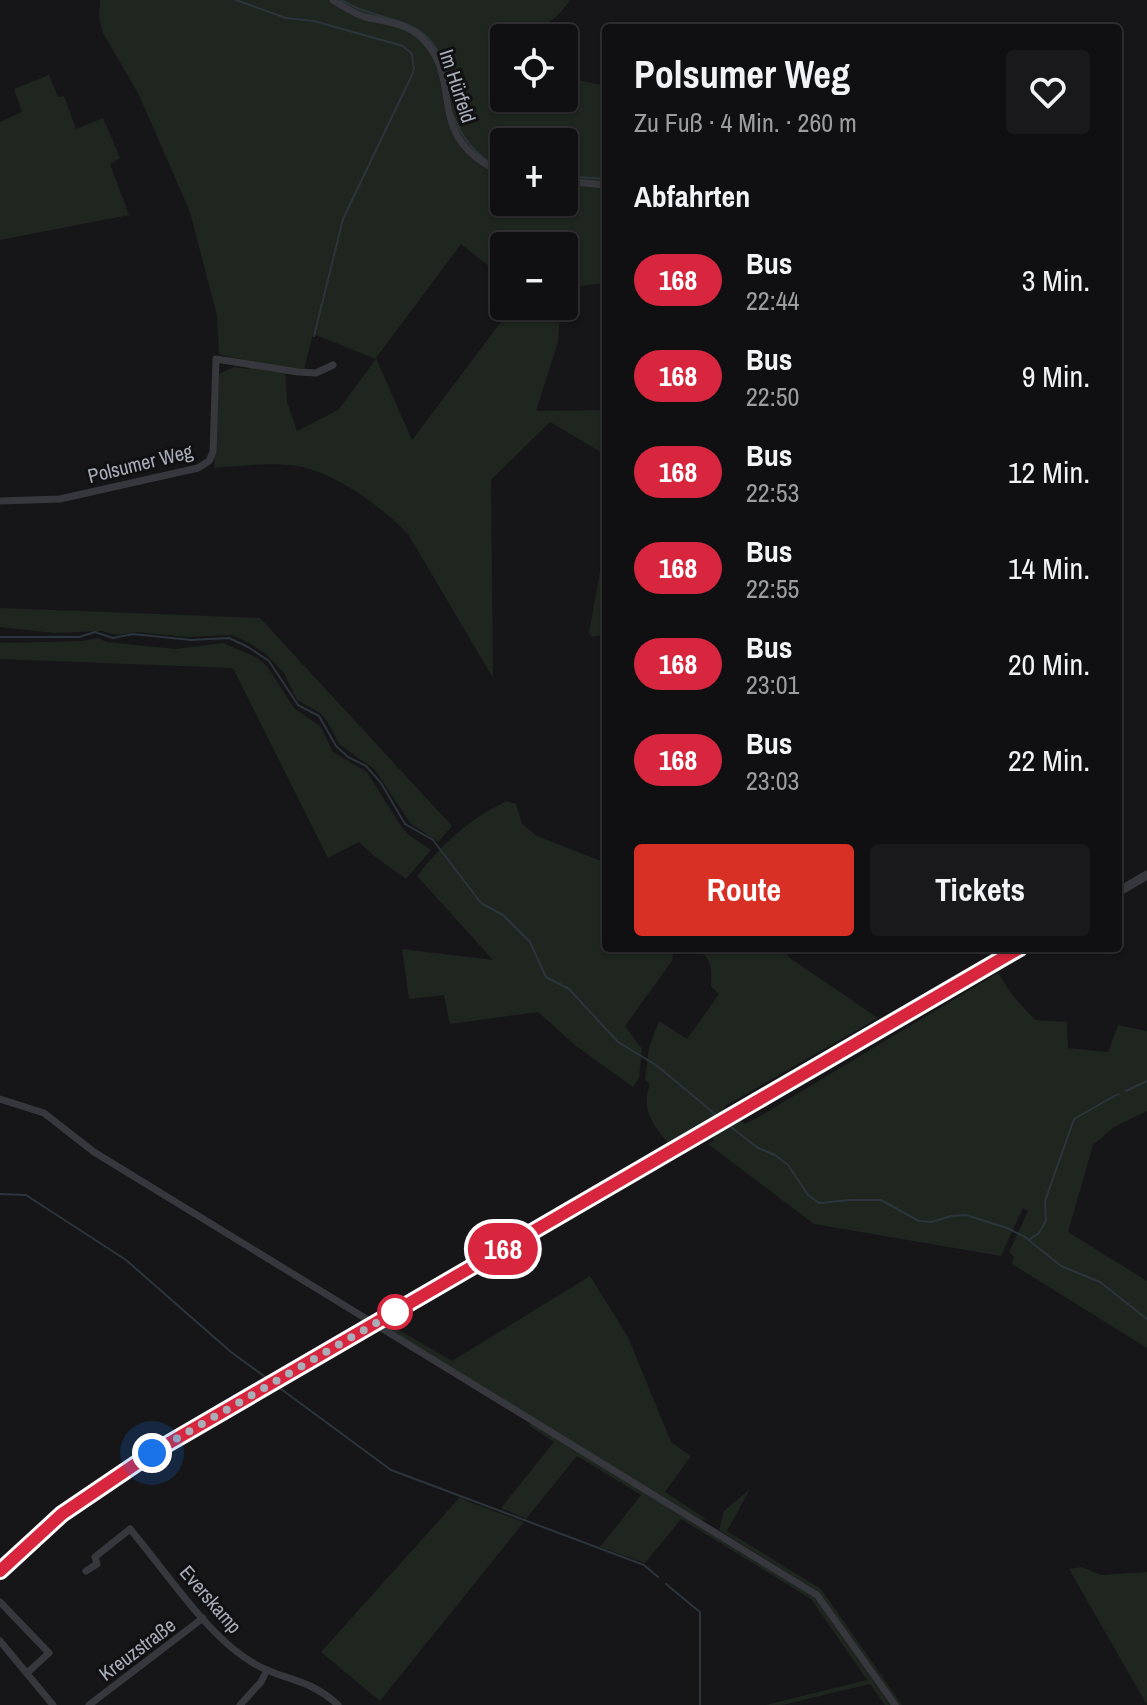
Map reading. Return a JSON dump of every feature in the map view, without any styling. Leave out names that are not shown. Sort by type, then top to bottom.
[{"type":"street","name":"Im Hürfeld","points":[[333,0],[346,9],[406,27],[420,36],[437,58],[452,127],[465,146],[490,166]]},
{"type":"street","points":[[578,182],[602,185]]},
{"type":"street","name":"Polsumer Weg","points":[[0,501],[60,499],[198,468],[209,461],[213,452],[216,359],[316,373],[333,365]]},
{"type":"street","points":[[1122,890],[1147,875]]},
{"type":"street","points":[[0,1571],[62,1514],[114,1477],[1013,952]]},
{"type":"street","points":[[0,1099],[44,1113],[94,1152],[817,1595],[895,1705]]},
{"type":"street","name":"Everskamp","points":[[86,1571],[97,1564],[95,1557],[130,1529],[203,1618],[248,1660],[317,1688],[338,1705]]},
{"type":"street","points":[[0,1602],[49,1653],[27,1673]]},
{"type":"street","name":"Kreuzstraße","points":[[89,1705],[203,1618]]},
{"type":"street","points":[[0,1641],[53,1705]]},
{"type":"street","points":[[240,1705],[261,1682],[267,1670]]},
{"type":"street","points":[[38,1705],[47,1698]]},
{"type":"shaded area","points":[[100,0],[328,0],[354,16],[412,33],[427,47],[437,69],[453,135],[467,155],[490,170],[490,216],[578,216],[578,185],[602,187],[602,283],[578,286],[578,232],[490,232],[490,267],[461,244],[376,358],[412,440],[502,320],[560,320],[558,342],[536,411],[602,410],[602,453],[550,422],[491,480],[493,678],[408,534],[369,500],[338,481],[306,468],[271,464],[214,468],[217,375],[234,367],[249,369],[250,362],[219,354],[217,316],[190,212],[139,95],[103,33],[99,17]],"holes":[[[313,334],[376,359],[338,410],[297,431],[287,402],[285,369],[304,370]]]},
{"type":"shaded area","points":[[337,0],[570,0],[562,11],[544,24],[490,24],[490,112],[578,112],[578,80],[602,85],[602,182],[578,179],[578,128],[490,128],[490,162],[480,157],[460,137],[451,117],[444,80],[423,36]]},
{"type":"shaded area","points":[[49,75],[58,97],[64,96],[76,129],[103,118],[120,158],[110,164],[129,215],[0,240],[0,122],[22,112],[14,89]]},
{"type":"shaded area","points":[[602,560],[602,635],[592,637],[589,633]]},
{"type":"shaded area","points":[[0,608],[260,618],[452,826],[438,842],[410,823],[375,770],[339,744],[320,713],[297,700],[284,673],[251,644],[232,635],[187,637],[137,632],[118,635],[101,631],[54,633],[0,627]]},
{"type":"shaded area","points":[[98,638],[107,642],[175,649],[223,643],[256,657],[267,666],[294,708],[321,727],[333,752],[367,772],[401,826],[431,850],[406,879],[359,842],[328,858],[233,668],[0,659],[0,643]]},
{"type":"shaded area","points":[[507,801],[516,804],[522,824],[537,836],[602,861],[602,952],[673,952],[672,961],[625,1026],[642,1049],[639,1078],[633,1087],[576,1046],[538,1012],[450,1024],[444,995],[409,999],[402,949],[493,960],[417,876],[458,833]]},
{"type":"shaded area","points":[[700,952],[786,952],[790,958],[878,1018],[725,1106],[728,1110],[671,1146],[654,1125],[648,1110],[650,1084],[645,1080],[649,1047],[659,1021],[687,1039],[719,994],[711,986],[711,968]]},
{"type":"shaded area","points":[[998,973],[1013,996],[1035,1020],[1067,1022],[1068,1048],[1108,1052],[1118,1025],[1147,1031],[1147,1111],[1114,1127],[1093,1145],[1068,1232],[1147,1281],[1147,1348],[1012,1264],[1014,1257],[1009,1252],[1028,1211],[1023,1208],[1001,1256],[814,1224],[708,1144],[714,1141],[712,1137],[740,1120],[745,1124],[757,1118]]},
{"type":"shaded area","points":[[662,1147],[664,1150],[380,1315],[375,1314]]},
{"type":"shaded area","points":[[590,1276],[628,1337],[671,1442],[691,1456],[665,1492],[706,1519],[702,1520],[390,1331],[392,1326],[452,1361]]},
{"type":"shaded area","points":[[533,1424],[814,1597],[890,1705],[885,1705],[870,1684],[782,1705],[766,1705],[867,1680],[811,1599],[681,1519],[645,1563],[600,1547],[641,1495],[577,1456],[526,1519],[501,1508],[554,1442],[528,1425]]},
{"type":"shaded area","points":[[750,1489],[727,1531],[821,1589],[902,1705],[898,1705],[814,1589],[719,1530],[724,1511]]},
{"type":"shaded area","points":[[460,1497],[524,1522],[380,1701],[321,1652]]},
{"type":"shaded area","points":[[1081,1567],[1102,1575],[1147,1572],[1147,1705],[1069,1569]]},
{"type":"waterway","points":[[236,0],[286,18],[314,21],[403,46],[412,54],[412,75],[343,219],[314,336]]},
{"type":"waterway","points":[[341,0],[416,29],[438,52],[445,71]]},
{"type":"waterway","points":[[454,117],[467,142],[488,161]]},
{"type":"waterway","points":[[578,177],[602,179]]},
{"type":"waterway","points":[[0,637],[79,637],[95,632],[113,638],[133,634],[191,640],[229,638],[269,661],[298,705],[319,716],[336,746],[348,757],[366,766],[381,783],[405,824],[433,840],[481,903],[503,915],[530,942],[546,977],[569,989],[618,1042],[656,1065],[721,1119]]},
{"type":"waterway","points":[[1126,1091],[1147,1081]]},
{"type":"waterway","points":[[1030,1239],[1038,1234],[1046,1221],[1045,1201],[1074,1119],[1118,1094]]},
{"type":"waterway","points":[[726,1123],[758,1148],[788,1165],[808,1195],[819,1203],[881,1200],[919,1221],[932,1222],[966,1215],[1007,1228],[1025,1237],[1061,1266],[1100,1282],[1147,1319]]},
{"type":"waterway","points":[[0,1194],[26,1195],[126,1260],[231,1352],[268,1379]]},
{"type":"waterway","points":[[281,1389],[391,1470],[644,1565],[658,1577]]},
{"type":"waterway","points":[[666,1584],[700,1612],[700,1705]]},
{"type":"bus line","name":"168","points":[[0,1571],[62,1514],[152,1453],[1013,952]]},
{"type":"route","points":[[152,1453],[395,1312]]}]
